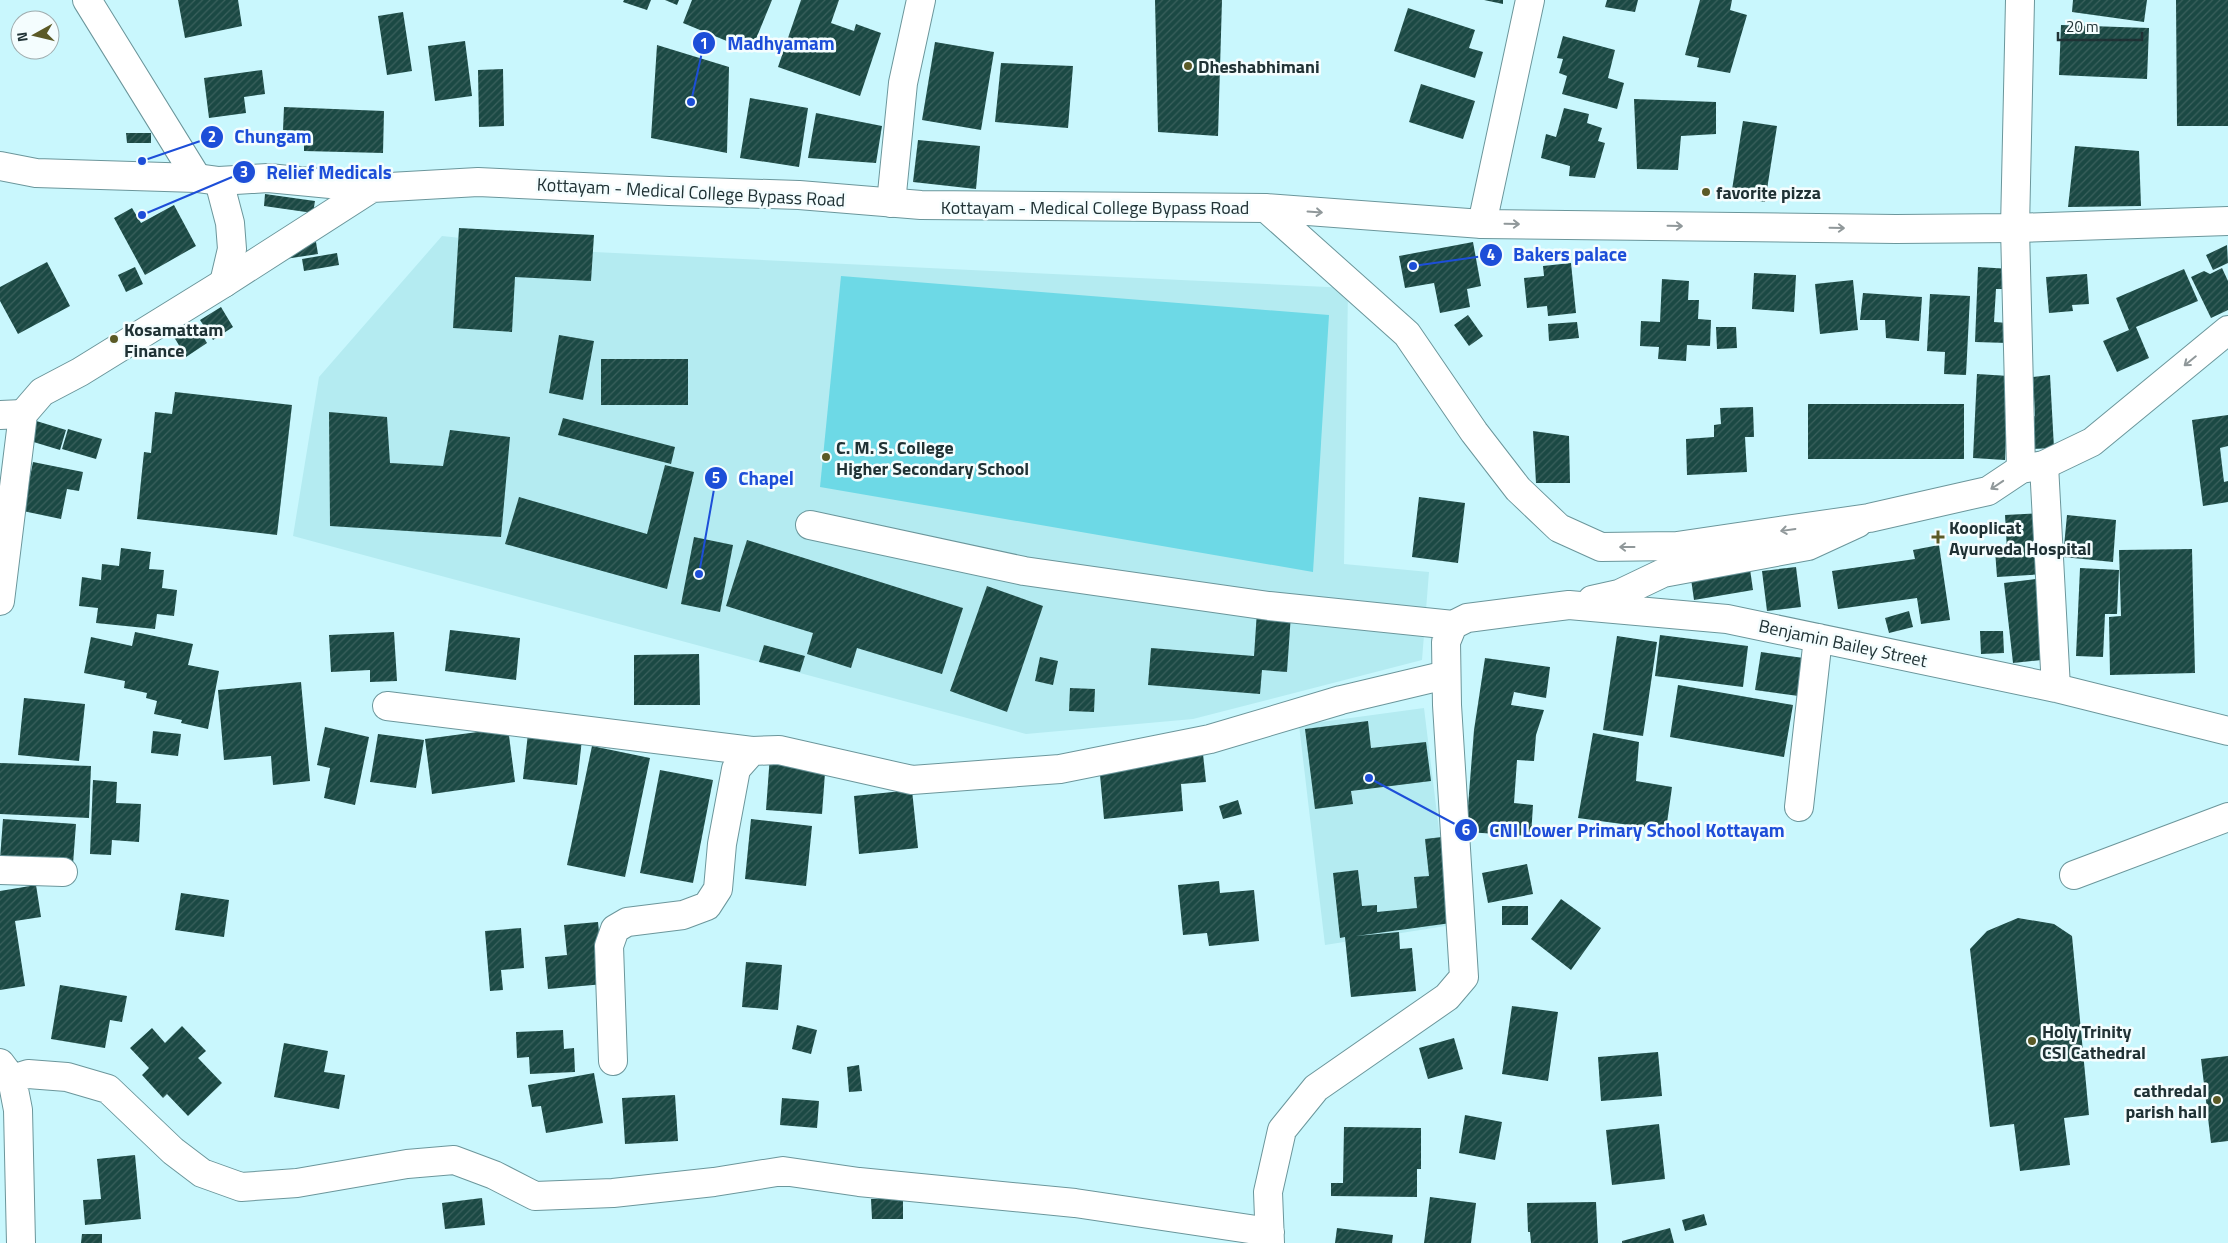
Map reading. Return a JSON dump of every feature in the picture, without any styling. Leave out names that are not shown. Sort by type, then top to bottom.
[{"type":"street","points":[[87,0],[208,180],[230,223],[232,249],[224,283]]},
{"type":"street","points":[[891,203],[903,83],[921,0]]},
{"type":"street","points":[[1482,224],[1530,0]]},
{"type":"street","points":[[2020,0],[2015,228],[2032,467],[2056,688]]},
{"type":"street","name":"Kottayam - Medical College Bypass Road","points":[[0,166],[36,173],[208,180],[268,178],[372,188],[478,182],[669,191],[799,194],[920,205],[1266,208],[1407,334],[1474,432],[1518,489],[1559,528],[1601,547],[1677,546],[1869,518],[1988,491],[2032,467],[2092,442],[2228,330]]},
{"type":"street","points":[[0,601],[12,415],[42,392],[80,372],[224,283],[372,188]]},
{"type":"street","points":[[1266,208],[1482,224],[1896,229],[2015,228],[2228,221]]},
{"type":"street","points":[[1569,605],[1619,594],[1663,573],[1808,546],[1869,518]]},
{"type":"street","points":[[21,1243],[18,1110],[6,1071],[67,1077],[108,1089],[172,1151],[202,1173],[241,1187],[297,1183],[407,1164],[454,1160],[494,1175],[536,1196],[613,1193],[714,1182],[783,1171],[858,1182],[1075,1203],[1270,1237],[1268,1192],[1282,1130],[1316,1088],[1446,997],[1464,977],[1446,675],[1446,642],[1453,625],[1269,606],[1024,571],[810,525]]},
{"type":"street","name":"Benjamin Bailey Street","points":[[1453,625],[1467,618],[1569,605],[1727,619],[2056,688],[2228,731]]},
{"type":"street","points":[[1799,807],[1818,638]]},
{"type":"street","points":[[387,706],[752,750],[779,750],[912,780],[1060,769],[1210,739],[1341,700],[1446,675]]},
{"type":"street","points":[[613,1060],[609,946],[614,929],[626,922],[683,915],[706,906],[718,889],[722,844],[736,769],[752,750]]},
{"type":"street","points":[[2074,875],[2228,817]]},
{"type":"street","points":[[0,870],[63,872]]},
{"type":"shaded area","name":"C. M. S. College Higher Secondary School","points":[[442,236],[594,252],[1348,288],[1344,564],[1429,572],[1422,660],[1193,719],[1026,734],[293,536],[319,377]]},
{"type":"shaded area","points":[[841,276],[1329,315],[1313,572],[820,487]]},
{"type":"shaded area","points":[[1424,708],[1439,830],[1444,839],[1452,925],[1325,945],[1299,725]]},
{"type":"building","points":[[178,0],[238,0],[242,26],[185,38]]},
{"type":"building","points":[[624,0],[651,0],[647,10],[623,2]]},
{"type":"building","points":[[665,0],[679,0],[677,5]]},
{"type":"building","points":[[692,0],[772,0],[751,51],[683,23]]},
{"type":"building","points":[[801,0],[839,0],[831,23],[854,31],[856,24],[881,33],[860,96],[778,67]]},
{"type":"building","name":"Dheshabhimani","points":[[1155,0],[1222,0],[1218,136],[1158,132]]},
{"type":"building","points":[[1484,0],[1503,0],[1503,4]]},
{"type":"building","points":[[1607,0],[1638,0],[1635,12],[1605,7]]},
{"type":"building","points":[[1700,0],[1732,0],[1730,10],[1747,15],[1730,73],[1697,67],[1699,58],[1685,55]]},
{"type":"building","points":[[2073,0],[2147,0],[2144,22],[2072,12]]},
{"type":"building","points":[[2176,0],[2228,0],[2228,126],[2177,126]]},
{"type":"building","points":[[1408,8],[1475,30],[1469,48],[1483,52],[1475,78],[1394,51]]},
{"type":"building","points":[[403,12],[412,71],[387,75],[378,16]]},
{"type":"building","points":[[2061,25],[2149,28],[2147,79],[2059,75]]},
{"type":"building","points":[[1563,36],[1615,50],[1608,78],[1624,83],[1617,109],[1562,94],[1567,76],[1559,73],[1563,59],[1557,58]]},
{"type":"building","points":[[465,41],[472,96],[435,101],[428,46]]},
{"type":"building","points":[[935,42],[994,52],[981,130],[922,120]]},
{"type":"building","points":[[657,45],[729,67],[727,153],[651,138]]},
{"type":"building","points":[[1001,63],[1073,66],[1068,128],[995,122]]},
{"type":"building","points":[[503,69],[504,126],[479,127],[478,70]]},
{"type":"building","points":[[262,70],[265,94],[244,97],[246,113],[209,118],[204,78]]},
{"type":"building","points":[[1421,84],[1475,101],[1463,139],[1409,122]]},
{"type":"building","points":[[750,98],[808,108],[799,167],[740,158]]},
{"type":"building","points":[[1634,99],[1716,102],[1716,134],[1681,136],[1678,170],[1637,169]]},
{"type":"building","points":[[284,107],[384,111],[383,153],[304,151],[304,131],[283,130]]},
{"type":"building","points":[[1564,108],[1589,114],[1587,123],[1602,128],[1598,141],[1605,143],[1595,178],[1569,176],[1570,166],[1541,158],[1546,134],[1556,137]]},
{"type":"building","points":[[816,113],[882,126],[876,163],[808,158]]},
{"type":"building","points":[[1743,121],[1777,126],[1765,202],[1731,196]]},
{"type":"building","points":[[126,133],[151,133],[151,143],[127,143]]},
{"type":"building","points":[[918,140],[980,146],[976,189],[913,182]]},
{"type":"building","points":[[2075,146],[2139,151],[2141,206],[2068,207]]},
{"type":"building","points":[[265,194],[315,201],[313,213],[264,206]]},
{"type":"building","points":[[174,205],[196,246],[145,275],[114,218],[132,208],[141,223]]},
{"type":"building","points":[[459,228],[594,235],[591,281],[515,277],[512,332],[453,328]]},
{"type":"building","points":[[316,242],[318,254],[285,259],[283,249]]},
{"type":"building","points":[[1473,242],[1481,286],[1467,289],[1470,307],[1440,313],[1434,283],[1405,288],[1399,256]]},
{"type":"building","points":[[2227,245],[2228,263],[2213,270],[2206,255]]},
{"type":"building","points":[[337,253],[339,265],[304,271],[302,259]]},
{"type":"building","points":[[47,262],[70,306],[18,334],[0,301],[0,287]]},
{"type":"building","points":[[1571,263],[1576,313],[1548,316],[1547,306],[1527,308],[1524,278],[1544,276],[1543,266]]},
{"type":"building","points":[[135,267],[143,284],[126,292],[118,275]]},
{"type":"building","points":[[1978,267],[2011,269],[2010,289],[1996,289],[1994,322],[2008,323],[2008,343],[1975,342]]},
{"type":"building","points":[[2222,268],[2228,281],[2228,310],[2211,318],[2191,277],[2204,271],[2210,274]]},
{"type":"building","points":[[2184,269],[2198,301],[2136,327],[2149,358],[2117,372],[2103,341],[2129,330],[2116,298]]},
{"type":"building","points":[[1754,273],[1796,275],[1794,312],[1752,309]]},
{"type":"building","points":[[2087,274],[2089,304],[2072,305],[2073,311],[2049,313],[2046,277]]},
{"type":"building","points":[[1662,279],[1689,281],[1688,300],[1699,300],[1698,319],[1711,320],[1710,346],[1687,345],[1686,361],[1658,359],[1659,347],[1640,346],[1641,321],[1660,322]]},
{"type":"building","points":[[1853,280],[1858,330],[1820,334],[1815,284]]},
{"type":"building","points":[[1863,293],[1922,297],[1919,341],[1886,338],[1885,320],[1860,320]]},
{"type":"building","points":[[1930,294],[1970,296],[1966,375],[1944,374],[1945,352],[1927,351]]},
{"type":"building","points":[[221,307],[233,327],[213,340],[200,320]]},
{"type":"building","points":[[1468,315],[1483,336],[1469,346],[1454,325]]},
{"type":"building","points":[[1577,322],[1579,338],[1549,341],[1548,324]]},
{"type":"building","points":[[195,323],[207,343],[186,357],[174,337]]},
{"type":"building","points":[[1716,327],[1736,327],[1737,348],[1717,349]]},
{"type":"building","points":[[559,335],[594,341],[583,400],[549,393]]},
{"type":"building","points":[[601,359],[688,359],[688,405],[601,405]]},
{"type":"building","points":[[1977,374],[2009,376],[2005,460],[1973,458]]},
{"type":"building","points":[[2050,375],[2054,448],[2030,449],[2028,419],[2035,416],[2033,377]]},
{"type":"building","points":[[175,392],[292,405],[277,535],[137,519],[144,452],[151,453],[155,412],[172,414]]},
{"type":"building","points":[[1808,404],[1964,404],[1964,459],[1808,459]]},
{"type":"building","points":[[1753,407],[1754,437],[1745,437],[1747,472],[1687,475],[1686,439],[1714,437],[1714,425],[1721,424],[1720,408]]},
{"type":"building","points":[[329,412],[387,417],[390,463],[443,466],[450,430],[510,437],[501,537],[330,526]]},
{"type":"building","points":[[2228,415],[2228,446],[2220,448],[2224,482],[2228,481],[2228,502],[2203,506],[2192,420]]},
{"type":"building","points":[[563,418],[675,447],[671,464],[558,435]]},
{"type":"building","points":[[33,420],[66,430],[60,450],[27,440]]},
{"type":"building","points":[[68,429],[102,439],[96,459],[62,449]]},
{"type":"building","points":[[1533,431],[1569,436],[1570,483],[1536,483]]},
{"type":"building","points":[[33,462],[83,472],[79,491],[67,489],[61,519],[23,511]]},
{"type":"building","points":[[665,465],[694,472],[667,589],[505,544],[519,497],[647,534]]},
{"type":"building","points":[[1419,497],[1465,503],[1458,563],[1412,557]]},
{"type":"building","points":[[2041,513],[2045,574],[1997,577],[1995,550],[2007,550],[2005,515]]},
{"type":"building","points":[[2067,515],[2116,520],[2113,562],[2063,557]]},
{"type":"building","points":[[694,537],[733,545],[720,612],[681,604]]},
{"type":"building","points":[[747,540],[963,608],[942,674],[857,648],[851,668],[807,654],[813,633],[726,606]]},
{"type":"building","name":"Kooplicat Ayurveda Hospital","points":[[1939,545],[1950,620],[1921,624],[1917,598],[1838,609],[1832,571],[1915,559],[1913,550]]},
{"type":"building","points":[[121,548],[151,552],[149,569],[164,570],[162,588],[177,590],[174,616],[157,614],[155,629],[96,623],[98,608],[79,606],[82,577],[101,580],[102,564],[119,566]]},
{"type":"building","points":[[2192,549],[2195,673],[2110,675],[2109,617],[2121,616],[2119,550]]},
{"type":"building","points":[[1749,562],[1753,590],[1694,600],[1690,572]]},
{"type":"building","points":[[1796,567],[1801,607],[1767,611],[1762,571]]},
{"type":"building","points":[[2080,568],[2119,570],[2117,614],[2105,614],[2103,657],[2076,656]]},
{"type":"building","points":[[2043,578],[2052,659],[2013,663],[2004,583]]},
{"type":"building","points":[[987,586],[1043,606],[1007,712],[950,691]]},
{"type":"building","points":[[1257,611],[1291,614],[1287,672],[1262,670],[1260,694],[1148,685],[1151,648],[1254,656]]},
{"type":"building","points":[[1909,611],[1913,627],[1889,633],[1885,618]]},
{"type":"building","points":[[450,630],[520,638],[516,680],[445,671]]},
{"type":"building","points":[[1980,631],[2003,631],[2004,653],[1981,654]]},
{"type":"building","points":[[135,632],[193,644],[188,665],[219,671],[208,729],[181,723],[182,720],[154,714],[157,701],[146,698],[147,693],[124,688],[125,681],[84,673],[91,637],[132,646]]},
{"type":"building","points":[[394,632],[397,681],[370,682],[370,670],[331,672],[329,635]]},
{"type":"building","points":[[1660,635],[1748,646],[1743,687],[1655,676]]},
{"type":"building","points":[[1617,636],[1657,642],[1643,736],[1603,730]]},
{"type":"building","points":[[764,645],[805,656],[800,672],[759,662]]},
{"type":"building","points":[[1761,652],[1811,659],[1806,697],[1755,690]]},
{"type":"building","points":[[699,654],[700,705],[634,705],[634,655]]},
{"type":"building","points":[[1040,657],[1058,661],[1053,685],[1035,681]]},
{"type":"building","points":[[1485,658],[1550,667],[1546,698],[1514,692],[1511,705],[1544,710],[1536,735],[1534,761],[1517,760],[1514,803],[1533,805],[1531,836],[1466,832],[1474,730]]},
{"type":"building","points":[[301,682],[310,781],[273,785],[271,756],[224,760],[218,690]]},
{"type":"building","points":[[1678,685],[1793,705],[1784,757],[1670,737]]},
{"type":"building","points":[[1070,688],[1095,689],[1094,712],[1069,711]]},
{"type":"building","points":[[24,698],[85,704],[79,761],[18,755]]},
{"type":"building","points":[[1368,721],[1371,748],[1426,742],[1431,781],[1351,791],[1353,804],[1315,809],[1305,729]]},
{"type":"building","points":[[325,727],[369,737],[355,805],[324,798],[330,768],[317,765]]},
{"type":"building","points":[[508,728],[515,782],[432,794],[425,739]]},
{"type":"building","points":[[153,731],[181,734],[178,756],[151,753]]},
{"type":"building","points":[[528,733],[582,739],[577,785],[523,779]]},
{"type":"building","points":[[1593,733],[1639,742],[1636,781],[1672,787],[1666,830],[1578,818]]},
{"type":"building","points":[[378,734],[424,740],[416,788],[370,782]]},
{"type":"building","points":[[592,746],[650,758],[625,877],[567,865]]},
{"type":"building","points":[[1203,754],[1206,782],[1181,784],[1183,811],[1104,819],[1099,764]]},
{"type":"building","points":[[770,755],[826,759],[822,814],[766,810]]},
{"type":"building","points":[[0,763],[91,766],[89,818],[0,814]]},
{"type":"building","points":[[660,770],[713,780],[693,883],[640,873]]},
{"type":"building","points":[[93,780],[117,782],[116,803],[141,804],[139,842],[112,840],[111,855],[90,854]]},
{"type":"building","points":[[912,790],[918,848],[859,854],[854,796]]},
{"type":"building","points":[[1238,800],[1242,814],[1223,819],[1219,806]]},
{"type":"building","points":[[3,819],[76,824],[73,864],[0,859]]},
{"type":"building","points":[[751,819],[812,826],[806,886],[745,879]]},
{"type":"building","points":[[1442,837],[1451,923],[1356,936],[1399,932],[1400,949],[1412,948],[1416,991],[1351,997],[1345,937],[1340,938],[1333,873],[1358,870],[1362,906],[1377,905],[1377,912],[1417,908],[1414,877],[1429,876],[1425,839]]},
{"type":"building","points":[[1527,864],[1533,894],[1488,903],[1482,873]]},
{"type":"building","points":[[1219,881],[1220,893],[1254,890],[1259,941],[1209,946],[1207,933],[1183,935],[1178,885]]},
{"type":"building","points":[[36,885],[41,917],[15,921],[25,986],[0,990],[0,891]]},
{"type":"building","points":[[181,893],[229,900],[224,937],[175,930]]},
{"type":"building","points":[[1561,899],[1601,928],[1571,970],[1531,939]]},
{"type":"building","points":[[1502,906],[1528,906],[1528,925],[1502,925]]},
{"type":"building","name":"Holy Trinity CSI Cathedral","points":[[2018,918],[2054,924],[2072,936],[2089,1115],[2064,1118],[2070,1165],[2020,1171],[2014,1124],[1990,1127],[1970,949],[1987,931]]},
{"type":"building","points":[[598,922],[604,984],[548,989],[545,957],[567,955],[564,925]]},
{"type":"building","points":[[521,928],[524,968],[501,970],[503,990],[490,991],[485,931]]},
{"type":"building","points":[[746,962],[782,965],[778,1010],[742,1007]]},
{"type":"building","points":[[60,985],[127,996],[122,1022],[110,1020],[105,1048],[51,1039]]},
{"type":"building","points":[[1512,1006],[1558,1012],[1548,1081],[1502,1074]]},
{"type":"building","points":[[797,1025],[817,1030],[811,1054],[792,1049]]},
{"type":"building","points":[[182,1026],[206,1051],[198,1058],[222,1083],[188,1116],[167,1094],[163,1098],[142,1075],[149,1068],[130,1048],[152,1028],[165,1043]]},
{"type":"building","points":[[563,1030],[564,1049],[574,1048],[575,1072],[530,1074],[529,1057],[517,1058],[516,1032]]},
{"type":"building","points":[[1454,1038],[1463,1069],[1428,1079],[1419,1048]]},
{"type":"building","points":[[284,1043],[328,1051],[324,1072],[345,1075],[339,1109],[274,1097]]},
{"type":"building","points":[[1658,1052],[1662,1096],[1601,1101],[1598,1057]]},
{"type":"building","name":"cathredal parish hall","points":[[2228,1056],[2228,1141],[2211,1143],[2201,1059]]},
{"type":"building","points":[[859,1065],[862,1091],[849,1092],[847,1067]]},
{"type":"building","points":[[594,1073],[603,1123],[546,1133],[541,1106],[532,1107],[528,1085]]},
{"type":"building","points":[[675,1095],[678,1141],[625,1144],[622,1098]]},
{"type":"building","points":[[782,1098],[819,1101],[817,1128],[780,1125]]},
{"type":"building","points":[[1465,1115],[1502,1122],[1495,1160],[1459,1153]]},
{"type":"building","points":[[1659,1124],[1665,1179],[1612,1185],[1606,1130]]},
{"type":"building","points":[[1344,1127],[1421,1128],[1421,1169],[1417,1169],[1417,1197],[1331,1196],[1331,1183],[1343,1183]]},
{"type":"building","points":[[135,1155],[141,1219],[85,1225],[83,1200],[101,1199],[97,1159]]},
{"type":"building","points":[[1430,1197],[1476,1203],[1471,1243],[1424,1243]]},
{"type":"building","points":[[482,1198],[485,1225],[445,1229],[442,1203]]},
{"type":"building","points":[[871,1199],[903,1199],[903,1219],[872,1219]]},
{"type":"building","points":[[1596,1202],[1598,1243],[1531,1243],[1530,1232],[1528,1232],[1527,1203]]},
{"type":"building","points":[[1704,1214],[1707,1225],[1685,1231],[1682,1220]]},
{"type":"building","points":[[1337,1228],[1393,1235],[1392,1243],[1335,1243]]},
{"type":"building","points":[[1670,1228],[1674,1243],[1622,1243],[1622,1241]]},
{"type":"building","points":[[82,1234],[102,1234],[102,1243],[81,1243]]},
{"type":"place","name":"Dheshabhimani","points":[[1188,66]]},
{"type":"place","name":"Madhyamam","points":[[691,102]]},
{"type":"place","name":"Chungam","points":[[142,161]]},
{"type":"place","name":"favorite pizza","points":[[1706,192]]},
{"type":"place","name":"Relief Medicals","points":[[142,215]]},
{"type":"place","name":"Bakers palace","points":[[1413,266]]},
{"type":"place","name":"Kosamattam Finance","points":[[114,339]]},
{"type":"place","name":"C. M. S. College Higher Secondary School","points":[[826,457]]},
{"type":"place","name":"Kooplicat Ayurveda Hospital","points":[[1938,537]]},
{"type":"place","name":"Chapel","points":[[699,574]]},
{"type":"place","name":"CNI Lower Primary School Kottayam","points":[[1369,778]]},
{"type":"place","name":"Holy Trinity CSI Cathedral","points":[[2032,1041]]},
{"type":"place","name":"cathredal parish hall","points":[[2217,1100]]}]
